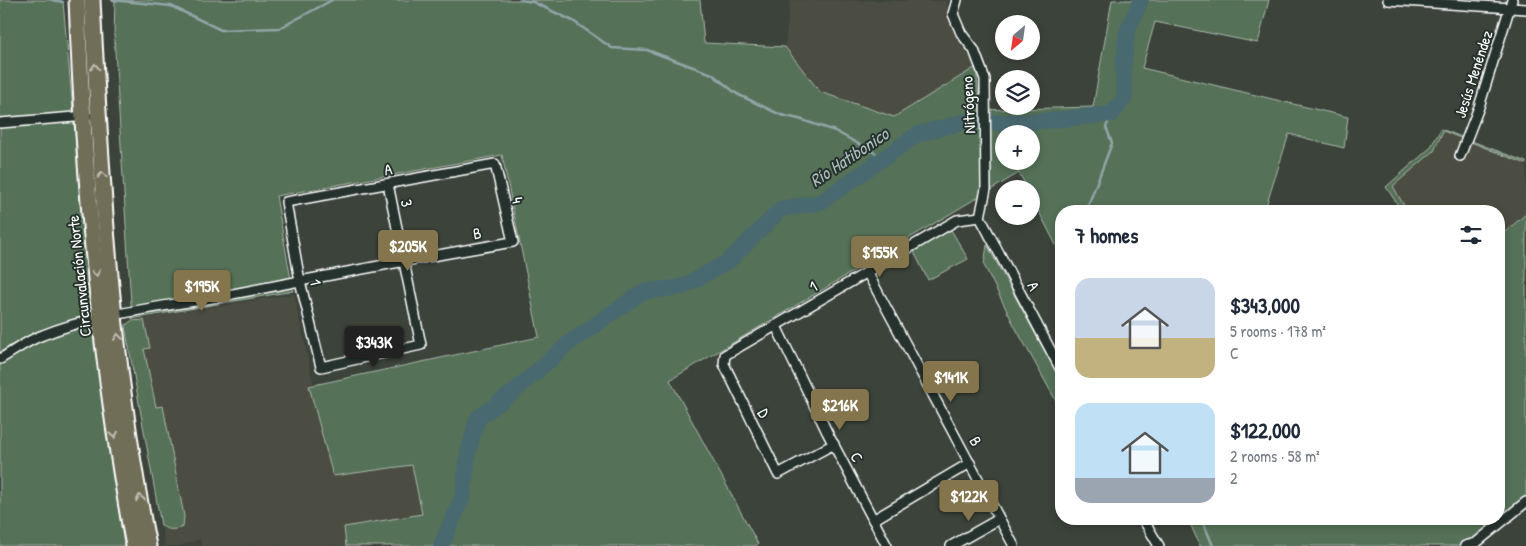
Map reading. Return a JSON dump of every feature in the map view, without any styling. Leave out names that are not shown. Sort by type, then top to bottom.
[{"type":"highway","name":"Circunvalación Norte","points":[[77,0],[82,117],[108,316]]},
{"type":"highway","name":"Circunvalación Norte","points":[[92,0],[104,206],[114,432],[141,544]]},
{"type":"street","name":"Nitrógeno","points":[[957,0],[953,14],[961,33],[974,50],[985,79],[986,189],[980,217]]},
{"type":"street","points":[[1388,0],[1511,4],[1526,9]]},
{"type":"street","name":"Jesús Menéndez","points":[[1460,156],[1511,4]]},
{"type":"street","points":[[0,123],[98,115]]},
{"type":"street","name":"A","points":[[286,202],[495,164]]},
{"type":"street","name":"4","points":[[495,164],[513,242]]},
{"type":"street","name":"3","points":[[321,367],[421,345],[388,184]]},
{"type":"street","name":"1","points":[[286,202],[300,281],[321,367]]},
{"type":"street","name":"1","points":[[724,364],[725,355],[957,220],[980,217]]},
{"type":"street","name":"A","points":[[980,217],[1055,359]]},
{"type":"street","name":"B","points":[[0,359],[41,335],[108,316],[403,260],[513,242]]},
{"type":"street","name":"B","points":[[867,272],[1014,546]]},
{"type":"street","name":"C","points":[[776,326],[887,546]]},
{"type":"street","name":"D","points":[[724,364],[778,474],[834,444]]},
{"type":"street","points":[[873,520],[970,463]]},
{"type":"street","points":[[1505,520],[1526,502]]},
{"type":"street","points":[[951,546],[999,519]]},
{"type":"street","points":[[1146,525],[1159,546]]},
{"type":"street","points":[[1465,546],[1476,544],[1499,525]]},
{"type":"shaded area","points":[[790,0],[946,1],[958,37],[976,67],[895,117],[820,92],[785,47]]},
{"type":"shaded area","points":[[1443,131],[1526,164],[1526,214],[1505,232],[1505,205],[1404,205],[1393,186],[1434,151]]},
{"type":"shaded area","points":[[294,294],[333,476],[412,464],[423,514],[344,527],[346,546],[202,546],[200,539],[179,546],[165,546],[125,326],[131,321],[162,315]]},
{"type":"green space","points":[[0,0],[61,0],[63,2],[93,329],[124,546],[0,546]]},
{"type":"green space","points":[[115,0],[700,0],[704,43],[785,47],[820,92],[894,117],[976,67],[980,110],[995,110],[995,115],[1040,115],[1040,108],[1093,107],[1112,0],[1269,0],[1258,43],[1155,22],[1142,68],[1348,117],[1344,148],[1289,134],[1266,205],[1055,205],[1055,243],[1040,214],[1040,180],[1023,180],[1019,173],[1007,180],[995,180],[995,187],[670,380],[758,544],[755,546],[346,546],[344,527],[422,514],[412,465],[333,476],[309,386],[539,337],[502,155],[276,196],[293,291],[132,319],[114,35]]},
{"type":"green space","points":[[1441,129],[1526,162],[1526,164],[1443,131],[1434,151],[1393,186],[1404,205],[1398,205],[1386,187],[1430,148]]},
{"type":"green space","points":[[1526,214],[1526,497],[1505,516],[1505,232]]},
{"type":"green space","points":[[950,228],[968,259],[928,280],[912,248]]},
{"type":"green space","points":[[987,245],[1055,370],[1055,399],[1014,325],[984,265]]},
{"type":"green space","points":[[144,320],[150,348],[144,349],[156,407],[163,406],[184,516],[183,527],[174,529],[161,525],[125,326],[131,321]]},
{"type":"green space","points":[[1191,525],[1495,525],[1478,541],[1459,546],[1200,546]]},
{"type":"waterway","points":[[52,0],[63,2]]},
{"type":"waterway","points":[[112,0],[171,6],[221,30],[280,28],[332,0]]},
{"type":"waterway","points":[[521,0],[533,2],[573,21],[612,48],[647,50],[712,74],[737,94],[781,115],[835,131],[884,158]]},
{"type":"waterway","name":"Río Hatibonico","points":[[441,546],[463,496],[468,454],[477,419],[511,394],[568,344],[642,292],[682,287],[729,261],[781,209],[821,202],[918,134],[972,120],[988,123],[1044,121],[1112,114],[1125,97],[1123,71],[1127,32],[1141,0]]},
{"type":"waterway","points":[[1088,205],[1112,143],[1106,127],[1112,114]]},
{"type":"waterway","points":[[1204,525],[1213,546]]}]
